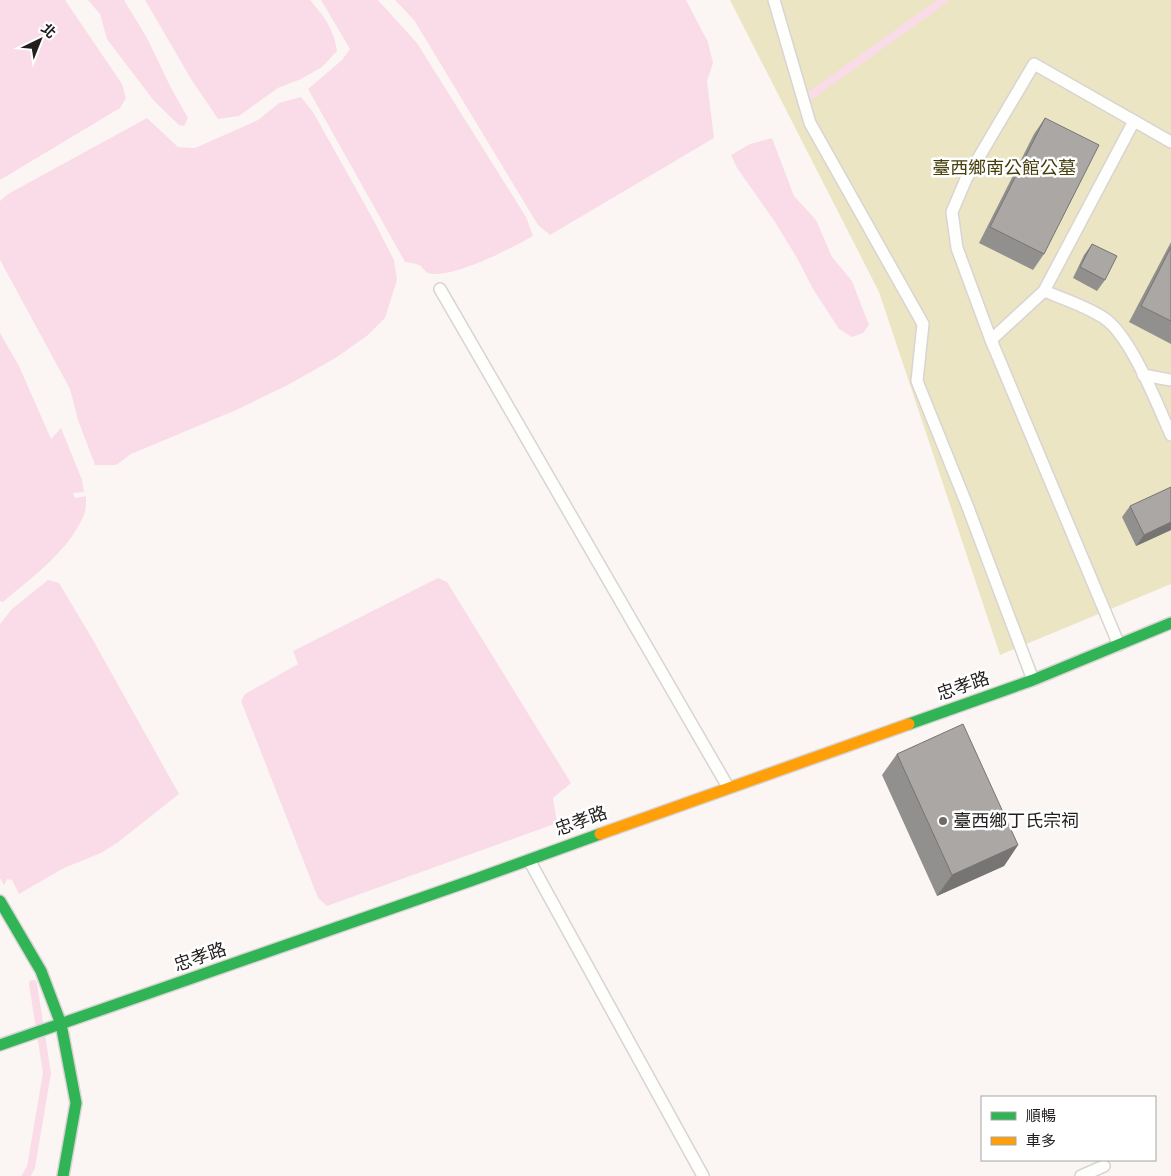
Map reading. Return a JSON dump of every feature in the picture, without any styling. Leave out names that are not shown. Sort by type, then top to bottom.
[{"type":"street","name":"忠孝路","points":[[0,1045],[1033,680],[1171,623]]},
{"type":"street","points":[[0,901],[41,971],[61,1024],[76,1103],[63,1176]]},
{"type":"lane","points":[[774,0],[810,123],[923,324],[917,381],[1033,680]]},
{"type":"lane","points":[[1119,645],[991,340],[957,248],[952,212],[966,179],[1034,64],[1171,142]]},
{"type":"lane","points":[[991,340],[1044,291],[1134,121]]},
{"type":"lane","points":[[440,289],[728,787]]},
{"type":"lane","points":[[1044,291],[1093,311],[1106,319],[1122,334],[1171,435]]},
{"type":"lane","points":[[1143,375],[1171,380]]},
{"type":"lane","points":[[529,859],[703,1176]]},
{"type":"lane","points":[[1081,1176],[1104,1166]]},
{"type":"green space","name":"臺西鄉南公館公墓","points":[[730,0],[1171,0],[1171,584],[1000,655],[879,292]]},
{"type":"shaded area","points":[[0,0],[65,0],[122,84],[126,98],[120,108],[0,180]]},
{"type":"shaded area","points":[[88,0],[124,0],[147,38],[188,118],[184,126],[179,125],[154,101],[107,39],[100,14]]},
{"type":"shaded area","points":[[145,0],[310,0],[328,23],[337,51],[322,67],[301,79],[278,88],[239,116],[218,119],[191,79]]},
{"type":"shaded area","points":[[321,0],[378,0],[417,43],[526,217],[533,236],[481,262],[451,272],[428,273],[418,264],[405,262],[308,89],[342,60],[350,49]]},
{"type":"shaded area","points":[[395,0],[686,0],[708,42],[713,63],[707,81],[714,138],[550,235],[538,225],[414,20]]},
{"type":"shaded area","points":[[301,97],[313,112],[394,260],[397,280],[385,318],[368,335],[337,357],[288,385],[234,411],[131,454],[116,465],[95,465],[78,420],[70,389],[0,260],[0,201],[8,194],[147,118],[178,147],[195,148],[258,120],[279,103]]},
{"type":"shaded area","points":[[772,138],[794,196],[816,220],[832,257],[852,281],[869,325],[863,333],[852,337],[839,329],[813,289],[775,222],[737,168],[731,155],[750,144]]},
{"type":"shaded area","points":[[0,333],[19,366],[51,439],[61,428],[82,480],[84,492],[73,493],[75,498],[86,496],[85,512],[79,526],[61,551],[3,602],[0,601]]},
{"type":"shaded area","points":[[438,578],[447,582],[571,783],[553,798],[557,823],[327,906],[318,898],[241,701],[245,694],[298,664],[293,651]]},
{"type":"shaded area","points":[[48,580],[59,583],[179,794],[117,843],[101,853],[64,868],[19,894],[12,880],[7,879],[4,885],[0,878],[0,624],[12,609]]},
{"type":"building","points":[[1045,118],[1099,145],[1044,254],[990,227]]},
{"type":"building","points":[[1092,244],[1117,256],[1105,280],[1080,267]]},
{"type":"building","points":[[1171,247],[1171,321],[1141,306]]},
{"type":"building","points":[[1171,487],[1171,522],[1144,535],[1130,506]]},
{"type":"building","name":"臺西鄉丁氏宗祠","points":[[963,724],[1018,845],[952,875],[897,754]]},
{"type":"waterway","points":[[811,95],[944,0]]},
{"type":"waterway","points":[[26,1176],[31,1167],[47,1073],[33,984]]},
{"type":"traffic: fast","points":[[909,724],[1033,680],[1171,623]]},
{"type":"traffic: fast","points":[[0,1045],[600,834]]},
{"type":"traffic: fast","points":[[0,901],[41,971],[61,1024],[76,1103],[63,1176]]},
{"type":"traffic: slow","points":[[600,834],[909,724]]},
{"type":"place","name":"臺西鄉丁氏宗祠","points":[[943,821]]}]
